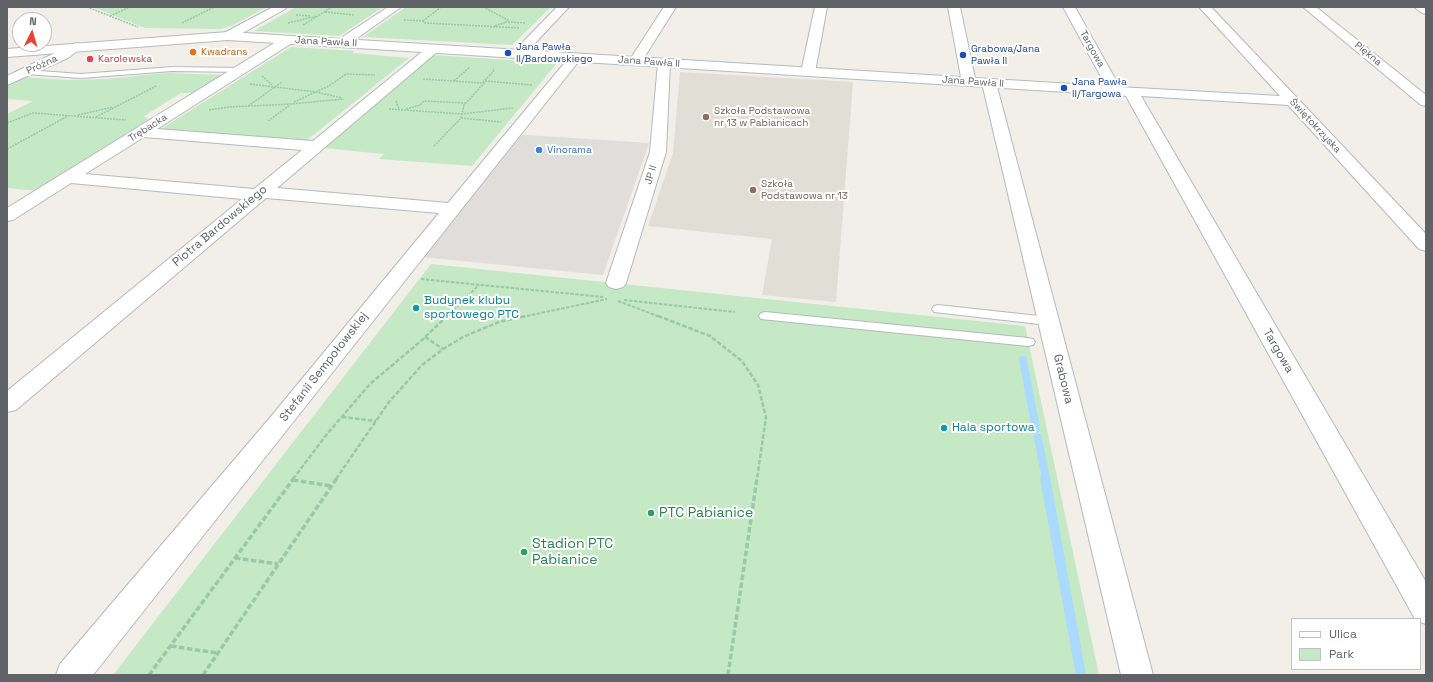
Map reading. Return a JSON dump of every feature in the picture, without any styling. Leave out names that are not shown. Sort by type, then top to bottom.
[{"type":"street","points":[[228,36],[281,7]]},
{"type":"street","points":[[342,43],[395,7]]},
{"type":"street","points":[[518,54],[562,7]]},
{"type":"street","points":[[635,61],[670,7]]},
{"type":"street","points":[[808,72],[821,7]]},
{"type":"street","name":"Grabowa","points":[[954,7],[979,82],[1048,321],[1137,675]]},
{"type":"street","name":"Targowa","points":[[1069,7],[1115,91]]},
{"type":"street","name":"Świętokrzyska","points":[[1205,7],[1426,246]]},
{"type":"street","name":"Piękna","points":[[1310,7],[1426,102]]},
{"type":"street","points":[[1420,7],[1426,11]]},
{"type":"street","name":"Jana Pawła II","points":[[7,53],[228,36],[1292,101]]},
{"type":"street","name":"Trębacka","points":[[7,216],[288,40]]},
{"type":"street","name":"Próżna","points":[[7,81],[76,47]]},
{"type":"street","name":"Piotra Bardowskiego","points":[[7,404],[433,49]]},
{"type":"street","name":"Stefanii Sempołowskiej","points":[[72,675],[277,426],[396,277],[576,57]]},
{"type":"street","name":"JP II","points":[[616,283],[658,152],[664,63]]},
{"type":"street","name":"Targowa","points":[[1131,92],[1426,610]]},
{"type":"street","points":[[142,132],[315,146]]},
{"type":"street","points":[[68,178],[452,209]]},
{"type":"lane","points":[[26,72],[81,76],[172,69],[242,70]]},
{"type":"lane","points":[[938,310],[1048,321]]},
{"type":"lane","points":[[765,316],[1028,342]]},
{"type":"path","points":[[87,7],[143,29]]},
{"type":"path","points":[[110,16],[130,7]]},
{"type":"path","points":[[441,7],[423,21],[424,23],[523,28]]},
{"type":"path","points":[[483,7],[508,20],[506,22]]},
{"type":"path","points":[[324,12],[355,15]]},
{"type":"path","points":[[289,23],[317,16],[295,15]]},
{"type":"path","points":[[493,27],[506,22],[528,23]]},
{"type":"path","points":[[434,146],[461,118],[465,104],[492,72],[494,65]]},
{"type":"path","points":[[454,81],[470,67]]},
{"type":"path","points":[[259,73],[272,86]]},
{"type":"path","points":[[268,121],[291,104],[329,86],[346,74],[381,76]]},
{"type":"path","points":[[418,79],[482,83],[485,81],[533,85]]},
{"type":"path","points":[[248,106],[282,82]]},
{"type":"path","points":[[208,111],[229,107],[291,104],[344,99],[316,92],[276,86],[249,84]]},
{"type":"path","points":[[96,118],[156,86]]},
{"type":"path","points":[[396,100],[399,109]]},
{"type":"path","points":[[405,110],[420,105],[424,101],[465,104]]},
{"type":"path","points":[[74,116],[117,106]]},
{"type":"path","points":[[384,108],[462,114],[516,107]]},
{"type":"path","points":[[7,123],[33,113],[131,120]]},
{"type":"path","points":[[7,149],[68,115]]},
{"type":"path","points":[[461,118],[503,122]]},
{"type":"path","points":[[396,277],[734,312]]},
{"type":"path","points":[[610,298],[616,283]]},
{"type":"path","points":[[149,675],[327,434],[370,384],[425,337],[479,285]]},
{"type":"path","points":[[203,675],[389,402],[422,365],[443,349],[463,337],[499,322],[610,298],[710,336],[742,361],[758,385],[766,417],[728,675]]},
{"type":"path","points":[[425,337],[443,349]]},
{"type":"path","points":[[342,417],[376,421]]},
{"type":"path","points":[[293,480],[331,486]]},
{"type":"path","points":[[235,558],[278,564]]},
{"type":"path","points":[[171,646],[217,653]]},
{"type":"shaded area","name":"Szkoła Podstawowa nr 13","points":[[680,72],[853,82],[836,302],[762,295],[772,239],[648,226],[673,153]]},
{"type":"shaded area","points":[[512,134],[649,143],[603,275],[411,256]]},
{"type":"green space","points":[[93,7],[267,7],[231,26],[221,29],[145,28]]},
{"type":"green space","points":[[296,7],[383,7],[339,36],[254,31]]},
{"type":"green space","points":[[406,7],[551,7],[512,45],[363,37]]},
{"type":"green space","points":[[291,47],[355,51],[352,53],[409,58],[306,141],[161,129]]},
{"type":"green space","points":[[432,55],[557,63],[472,166],[379,159],[384,154],[323,148]]},
{"type":"green space","points":[[166,73],[225,75],[195,93],[181,93],[144,116],[150,121],[38,191],[7,188],[7,114],[33,101],[7,99],[7,84],[22,77],[68,80],[106,79]]},
{"type":"green space","name":"PTC Pabianice","points":[[431,264],[1025,326],[1099,675],[113,675]]},
{"type":"waterway","points":[[1023,360],[1036,429]]},
{"type":"waterway","points":[[1038,438],[1046,479]]},
{"type":"waterway","points":[[1045,478],[1081,675]]},
{"type":"place","name":"Kwadrans","points":[[193,52]]},
{"type":"place","name":"Jana Pawła II/Bardowskiego","points":[[508,53]]},
{"type":"place","name":"Grabowa/Jana Pawła II","points":[[963,55]]},
{"type":"place","name":"Karolewska","points":[[90,59]]},
{"type":"place","name":"Jana Pawła II/Targowa","points":[[1064,88]]},
{"type":"place","name":"Szkoła Podstawowa nr 13 w Pabianicach","points":[[706,117]]},
{"type":"place","name":"Vinorama","points":[[539,150]]},
{"type":"place","name":"Szkoła Podstawowa nr 13","points":[[753,190]]},
{"type":"place","name":"Budynek klubu sportowego PTC","points":[[416,308]]},
{"type":"place","name":"Hala sportowa","points":[[944,428]]},
{"type":"place","name":"PTC Pabianice","points":[[651,513]]},
{"type":"place","name":"Stadion PTC Pabianice","points":[[524,552]]}]
